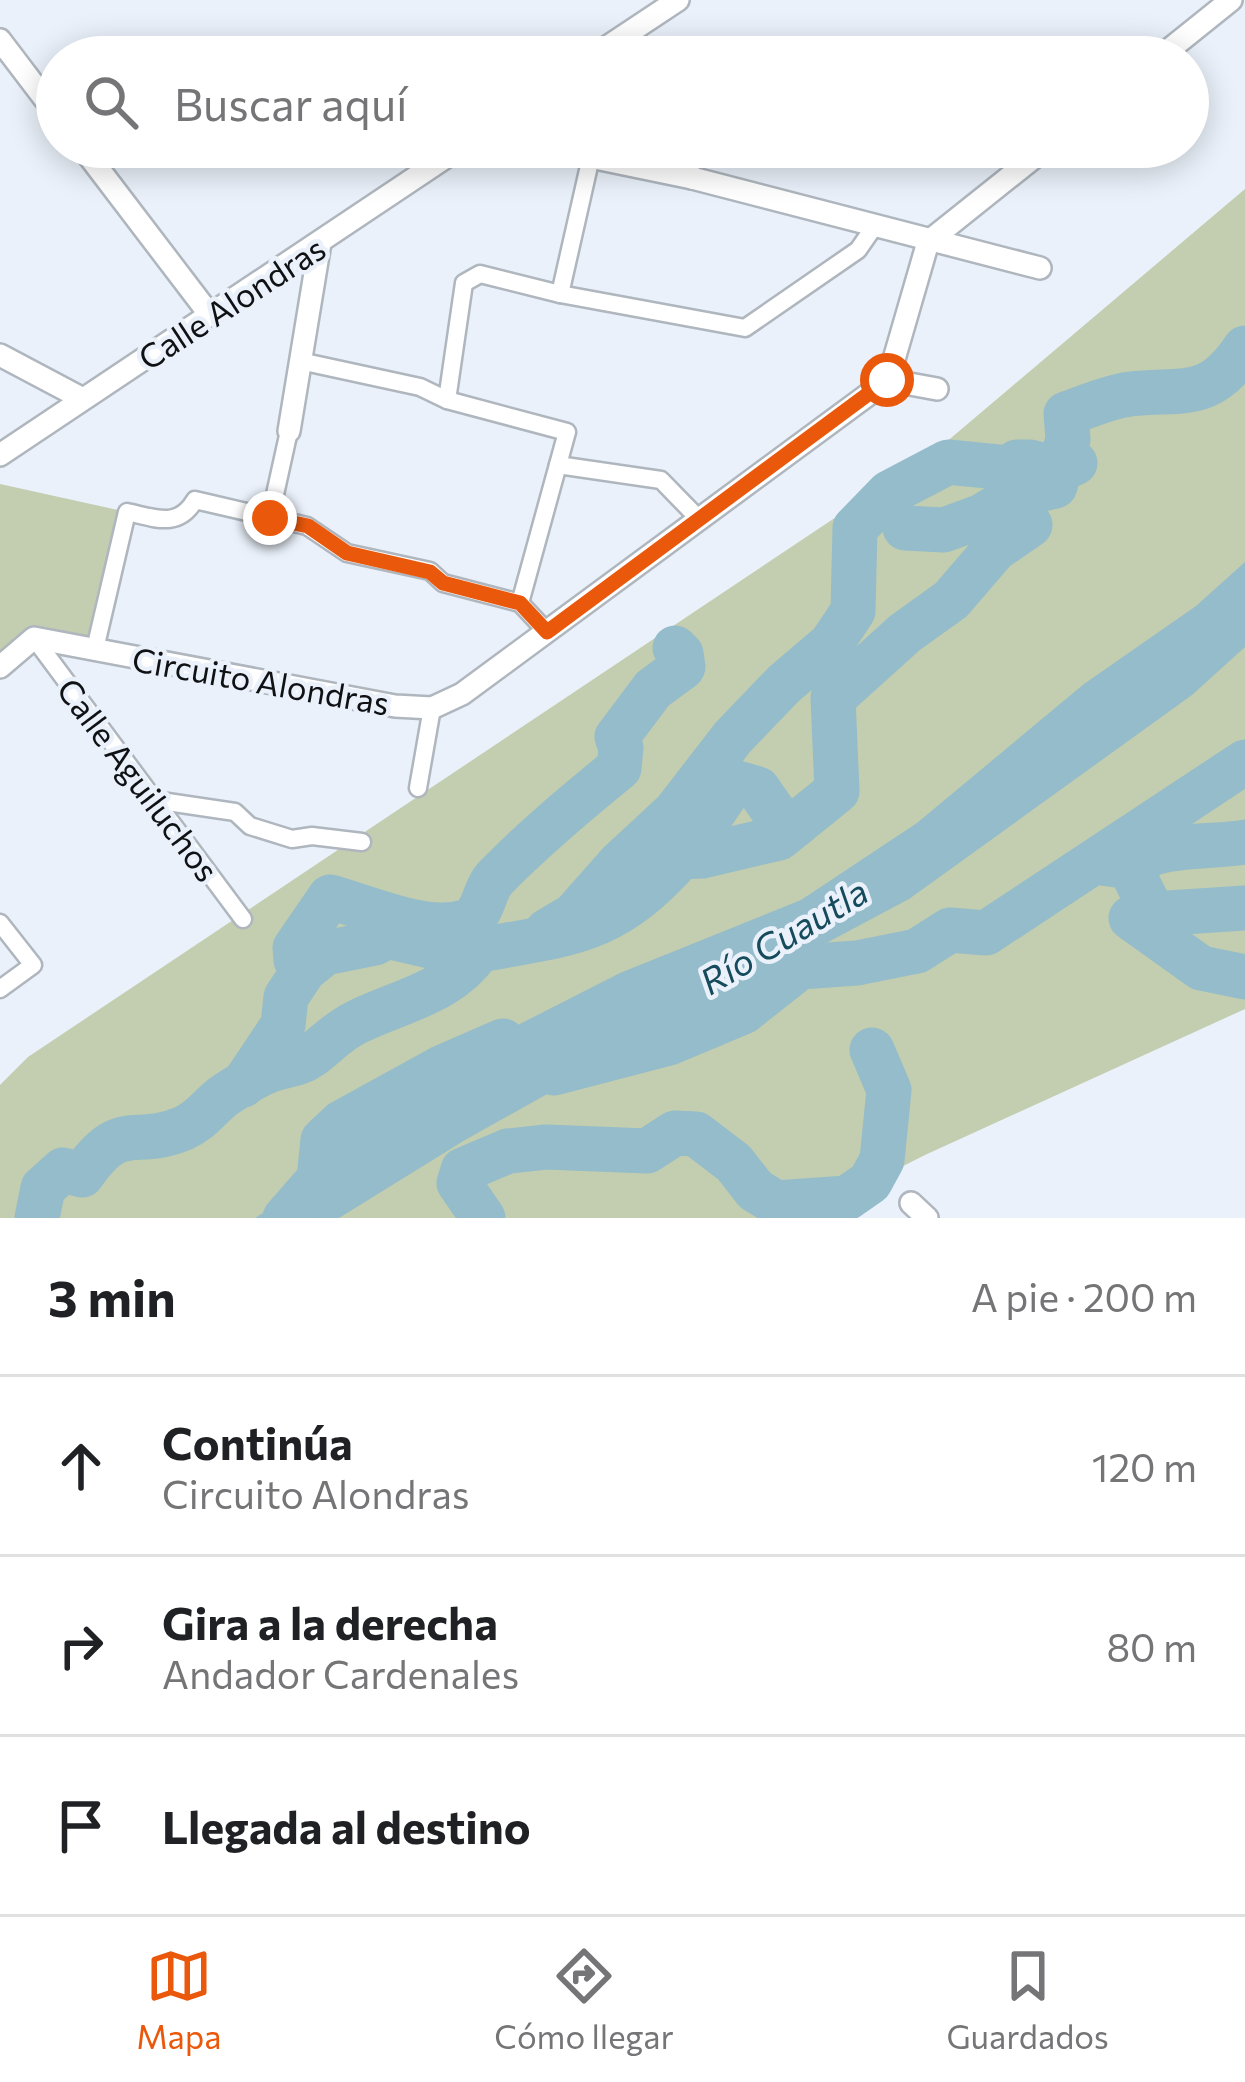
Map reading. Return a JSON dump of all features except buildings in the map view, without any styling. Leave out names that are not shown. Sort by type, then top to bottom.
[{"type":"street","points":[[635,36],[678,0]]},
{"type":"street","points":[[1187,36],[1232,0]]},
{"type":"street","points":[[0,40],[36,87]]},
{"type":"street","points":[[98,168],[210,315]]},
{"type":"street","name":"Calle Alondras","points":[[0,455],[430,168]]},
{"type":"street","points":[[560,294],[589,168]]},
{"type":"street","points":[[644,168],[1040,268]]},
{"type":"street","points":[[686,168],[692,178]]},
{"type":"street","points":[[937,389],[887,380],[928,242],[1021,168]]},
{"type":"street","points":[[447,400],[464,283],[471,276],[480,274],[560,294],[745,328],[858,250],[874,227]]},
{"type":"street","points":[[270,518],[320,244]]},
{"type":"street","points":[[0,355],[83,399]]},
{"type":"street","points":[[300,361],[420,387],[447,400],[567,432],[520,603]]},
{"type":"street","name":"Circuito Alondras","points":[[34,638],[395,706],[432,708],[462,694],[887,380]]},
{"type":"street","points":[[558,464],[661,480],[699,519]]},
{"type":"street","points":[[95,649],[127,512],[170,522],[186,515],[195,500],[308,526],[347,553],[430,572],[443,583],[520,603],[547,632]]},
{"type":"street","points":[[0,668],[34,638]]},
{"type":"street","name":"Calle Aguiluchos","points":[[34,638],[243,919]]},
{"type":"street","points":[[418,788],[432,708]]},
{"type":"street","points":[[154,800],[235,812],[250,826],[292,839],[312,836],[362,842]]},
{"type":"street","points":[[0,923],[33,965],[0,989]]},
{"type":"green space","points":[[1245,189],[1245,1009],[925,1155],[800,1218],[0,1218],[0,1085],[28,1057],[938,449]]},
{"type":"green space","points":[[0,484],[127,512],[95,649],[35,638],[0,667]]},
{"type":"water","name":"Río Cuautla","points":[[1245,562],[1245,647],[1192,695],[909,899],[465,1140],[339,1218],[255,1218],[463,1053],[620,973],[801,900],[917,823],[1084,684],[1196,606]]},
{"type":"waterway","points":[[905,528],[944,530],[982,516],[1017,495],[1055,486],[1068,439],[1066,414],[1122,395],[1207,385],[1245,348]]},
{"type":"waterway","points":[[547,931],[574,915],[675,812],[733,737],[831,644],[853,611],[855,528],[889,493],[948,462],[1008,468],[1030,462],[1059,470],[1075,463]]},
{"type":"waterway","points":[[37,1218],[43,1188],[63,1170],[82,1175],[119,1140],[166,1134],[190,1125],[250,1080],[306,1059],[355,1023],[439,986],[479,950],[590,926],[634,901],[681,857],[779,838],[837,791],[833,698],[905,633],[951,600],[995,549],[1030,525]]},
{"type":"waterway","points":[[304,970],[296,960],[295,948],[330,897],[433,925],[471,919],[495,878],[619,768],[617,737],[653,689],[683,667],[675,648]]},
{"type":"waterway","name":"Río Cuautla","points":[[554,1073],[669,1043],[743,1012],[800,967],[857,963],[917,951],[950,930],[986,933],[1245,762]]},
{"type":"waterway","points":[[703,828],[734,782],[758,789],[776,815],[795,825]]},
{"type":"waterway","points":[[1130,867],[1152,853],[1245,842]]},
{"type":"waterway","points":[[1095,862],[1130,867],[1153,914],[1245,908]]},
{"type":"waterway","points":[[1131,918],[1201,968],[1245,977]]},
{"type":"waterway","points":[[243,1085],[283,1025],[286,997],[304,970],[325,953],[387,936],[430,946]]},
{"type":"waterway","points":[[285,1218],[319,1179],[323,1140],[341,1123],[441,1068],[503,1041]]},
{"type":"waterway","points":[[483,1218],[459,1183],[463,1170],[508,1151],[546,1147],[647,1151],[675,1133],[696,1134],[734,1163],[755,1190],[776,1203],[847,1198],[870,1182],[882,1160],[889,1090],[872,1050]]},
{"type":"route","points":[[270,518],[308,526],[347,553],[430,572],[443,583],[520,603],[547,632],[887,380]]}]
